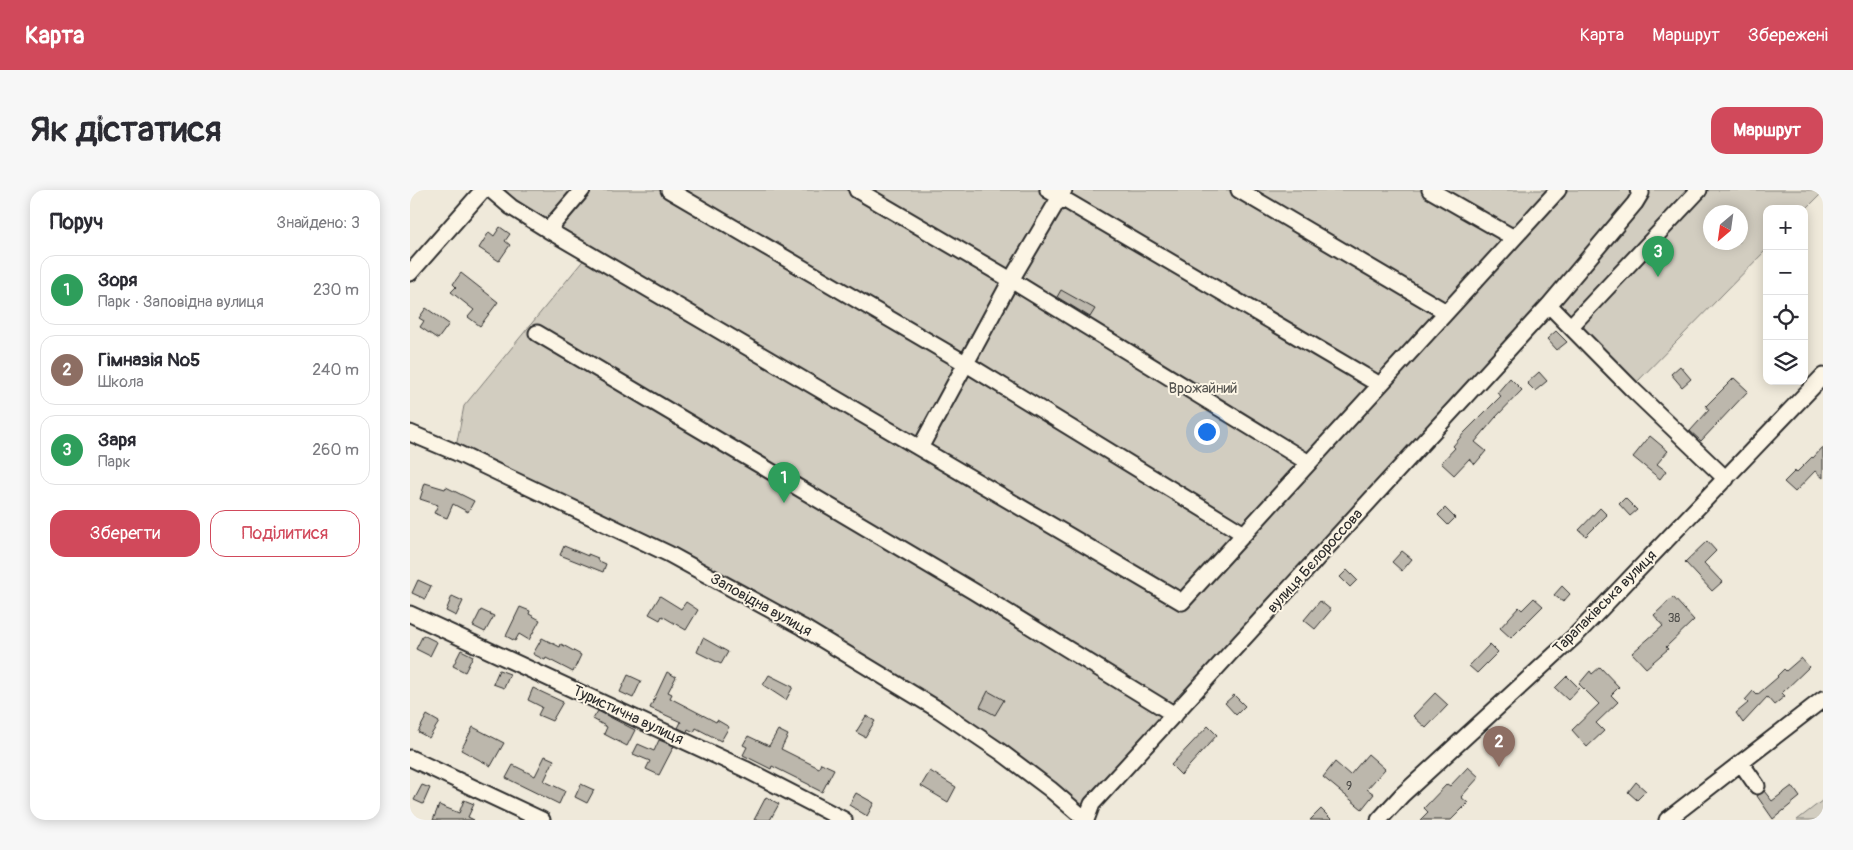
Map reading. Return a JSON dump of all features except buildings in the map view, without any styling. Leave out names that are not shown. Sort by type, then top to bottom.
[{"type":"street","points":[[413,265],[483,190]]},
{"type":"street","points":[[491,190],[511,207],[548,230],[1182,602],[1558,190]]},
{"type":"street","points":[[548,230],[582,190]]},
{"type":"street","points":[[669,190],[965,363],[1244,534]]},
{"type":"street","points":[[858,190],[1011,280],[1309,462]]},
{"type":"street","points":[[1239,190],[1446,312]]},
{"type":"street","points":[[1430,190],[1514,238]]},
{"type":"street","points":[[1571,326],[1699,190]]},
{"type":"street","name":"вулиця Бєлороссова","points":[[1086,820],[1092,804],[1549,305],[1643,191]]},
{"type":"street","points":[[920,448],[1057,192],[1380,384]]},
{"type":"street","points":[[1549,305],[1631,388],[1726,479]]},
{"type":"street","points":[[537,333],[973,590],[1175,715]]},
{"type":"street","name":"Тарапаківська вулиця","points":[[1380,820],[1402,795],[1575,636],[1823,376]]},
{"type":"street","name":"Заповідна вулиця","points":[[410,433],[455,452],[669,554],[802,627],[939,710],[1001,752],[1050,789],[1086,820]]},
{"type":"street","name":"Туристична вулиця","points":[[410,614],[745,768],[844,820]]},
{"type":"street","points":[[1667,820],[1823,700]]},
{"type":"street","points":[[410,758],[542,820]]},
{"type":"street","points":[[1741,764],[1757,786]]},
{"type":"green space","name":"Врожайний","points":[[484,190],[1823,190],[1808,207],[1808,205],[1763,205],[1763,253],[1633,386],[1551,303],[1086,820],[1050,789],[802,627],[455,452],[464,406],[586,257]]},
{"type":"green space","points":[[1823,800],[1823,820],[1797,820]]},
{"type":"place","name":"Заря","points":[[1658,277]]},
{"type":"place","name":"Зоря","points":[[784,503]]},
{"type":"place","name":"Гімназія №5","points":[[1499,767]]}]
